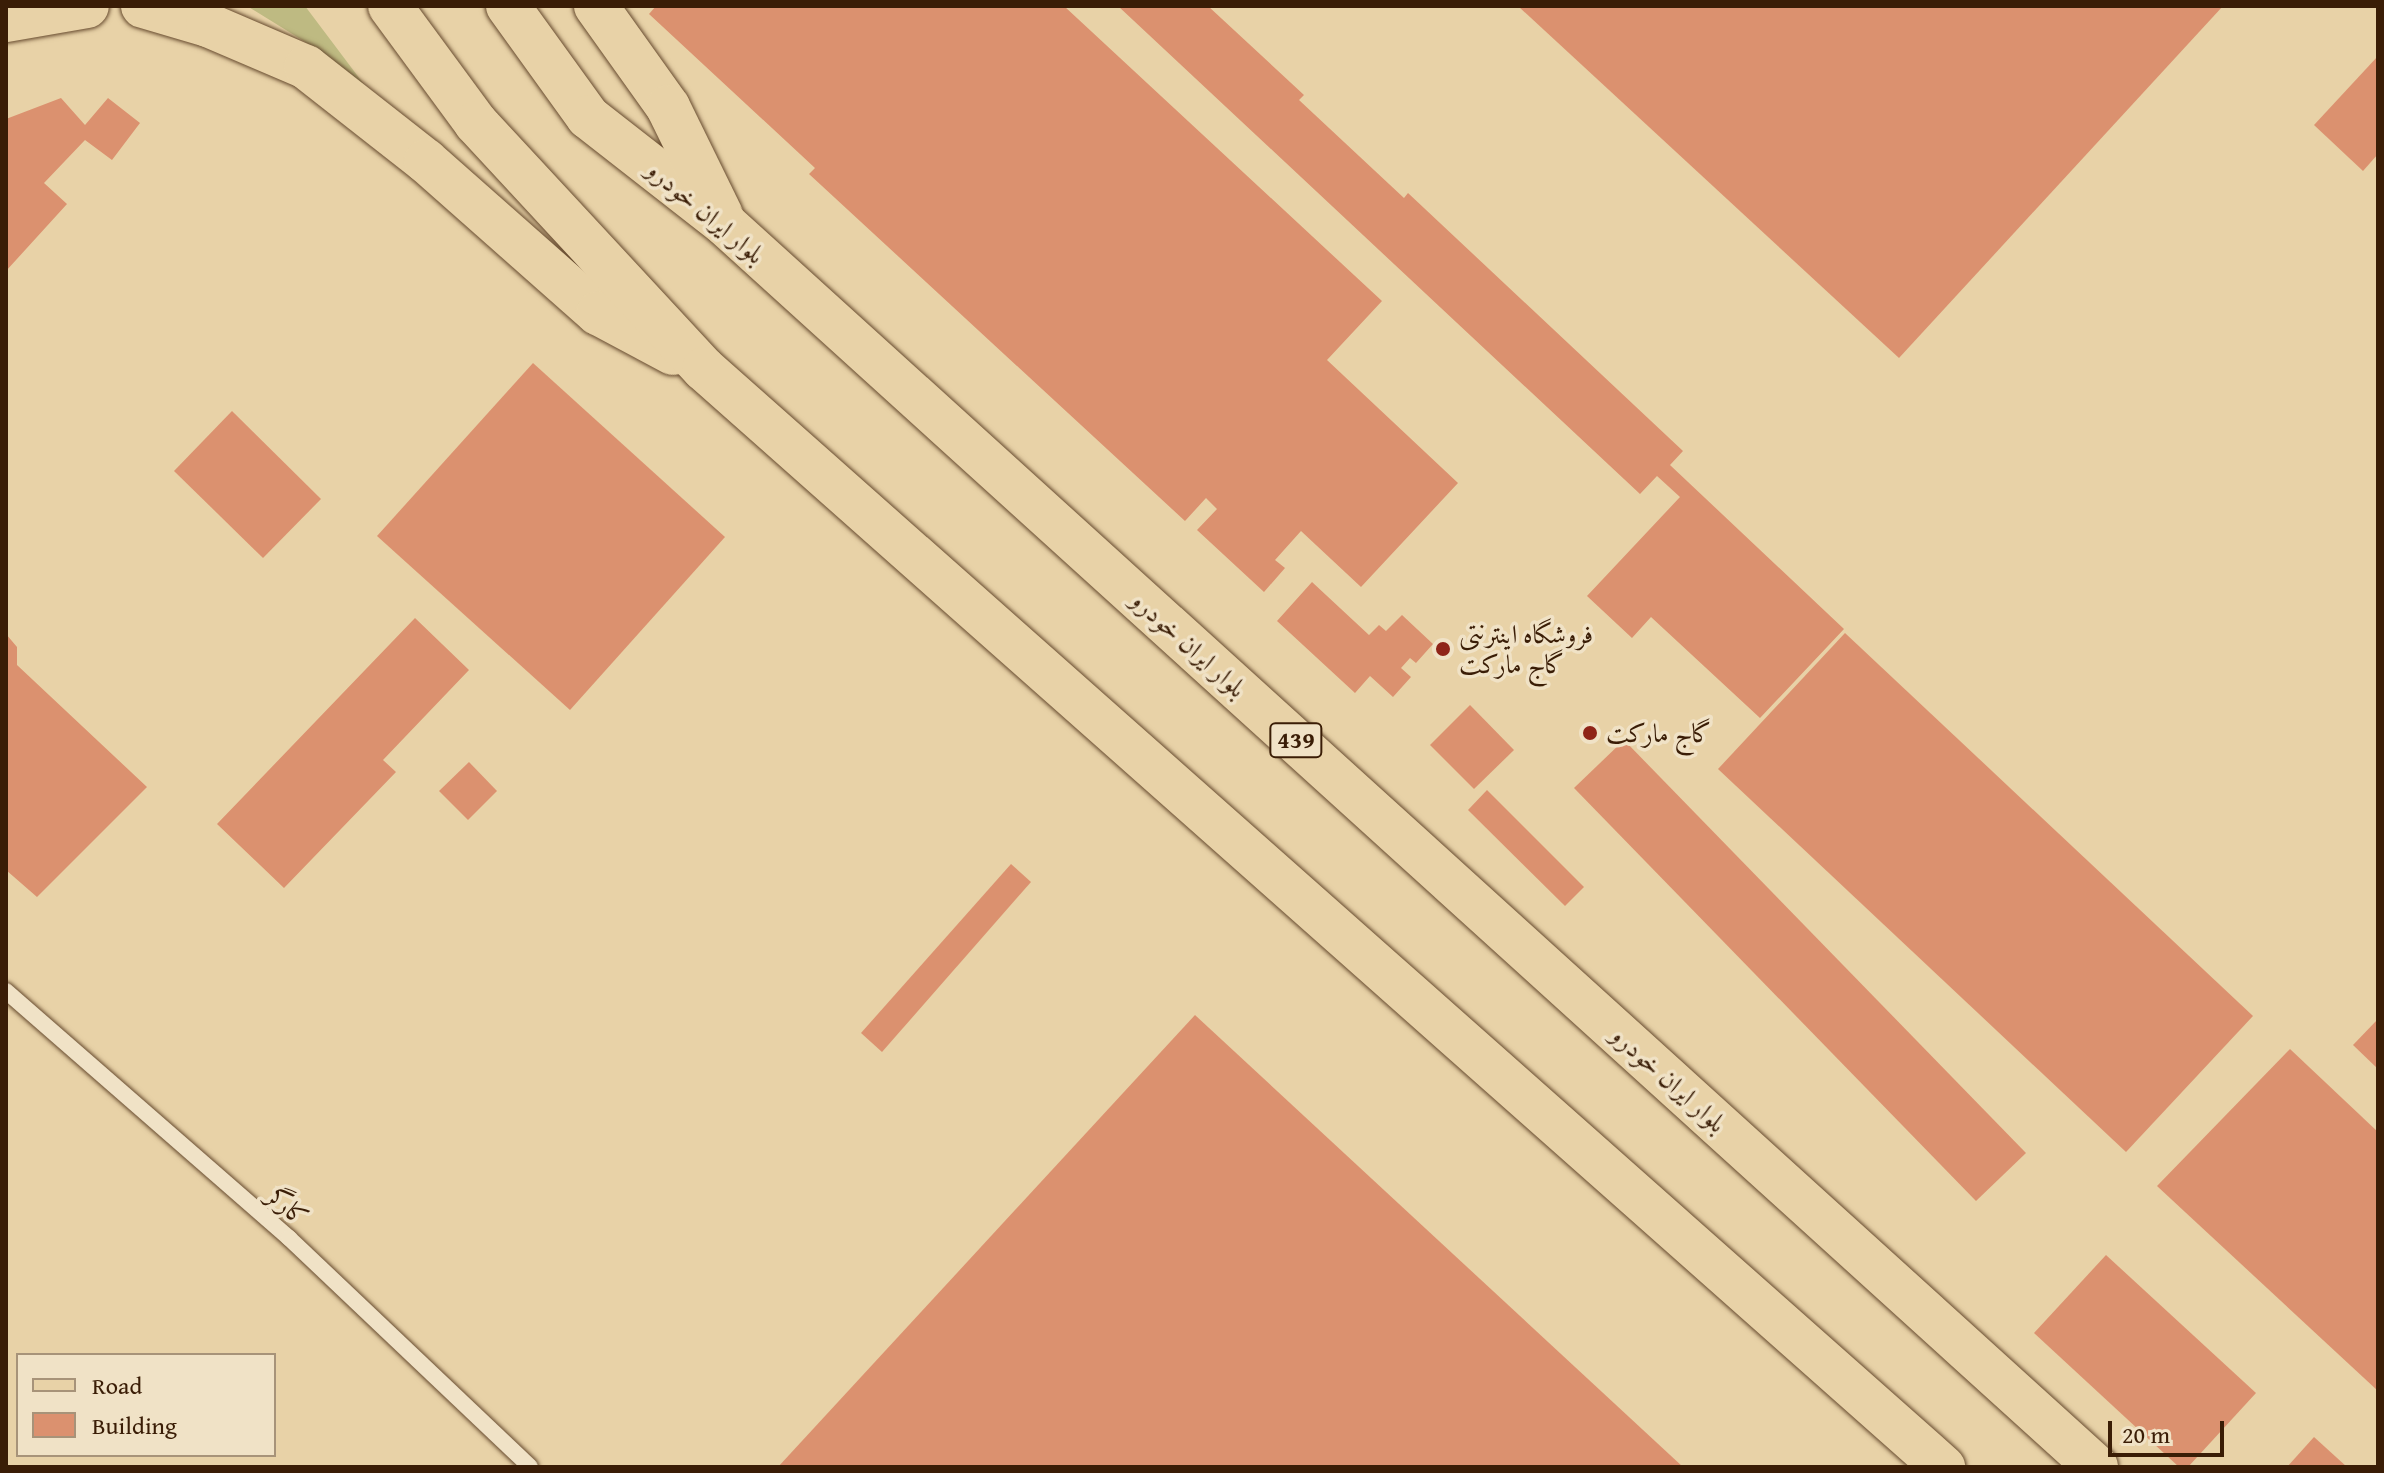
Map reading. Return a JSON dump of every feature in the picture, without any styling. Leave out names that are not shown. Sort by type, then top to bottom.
[{"type":"main road","points":[[6,20],[87,6]]},
{"type":"main road","points":[[143,6],[208,25],[306,67],[426,161],[598,313],[704,369]]},
{"type":"main road","points":[[390,6],[476,123],[704,369],[1923,1460]]},
{"type":"main road","name":"بلوار ایران خودرو","points":[[508,6],[588,117],[726,225],[2096,1467]]},
{"type":"main road","points":[[596,6],[668,107],[726,225]]},
{"type":"lane","name":"کارگر","points":[[6,991],[289,1238],[530,1467]]},
{"type":"shaded area","points":[[247,6],[305,6],[375,99],[315,48]]},
{"type":"building","points":[[656,6],[1064,6],[1382,301],[1327,360],[1458,483],[1361,587],[1301,531],[1275,560],[1285,568],[1264,592],[1197,530],[1217,509],[1206,498],[1185,521],[809,174],[815,168],[649,14]]},
{"type":"building","points":[[1118,6],[1208,6],[1304,95],[1299,100],[1404,198],[1408,193],[1683,451],[1670,465],[1844,629],[1760,718],[1651,617],[1632,638],[1587,596],[1680,497],[1657,476],[1640,494]]},
{"type":"building","points":[[1518,6],[2223,6],[1899,358]]},
{"type":"building","points":[[2378,56],[2378,154],[2363,171],[2314,125]]},
{"type":"building","points":[[61,98],[85,125],[108,98],[140,123],[112,160],[85,140],[44,183],[67,204],[6,271],[6,119]]},
{"type":"building","points":[[533,363],[725,537],[570,710],[377,536]]},
{"type":"building","points":[[232,411],[321,499],[263,558],[174,471]]},
{"type":"building","points":[[1312,582],[1369,635],[1379,625],[1386,631],[1402,615],[1433,644],[1416,663],[1410,658],[1401,668],[1411,677],[1393,697],[1370,676],[1355,693],[1277,621]]},
{"type":"building","points":[[415,618],[469,670],[383,760],[396,772],[284,888],[217,824]]},
{"type":"building","points":[[1845,633],[2253,1016],[2126,1152],[1718,769]]},
{"type":"building","points":[[6,634],[17,647],[17,665],[147,787],[37,897],[6,870]]},
{"type":"building","points":[[1470,705],[1514,750],[1474,789],[1430,745]]},
{"type":"building","points":[[1624,740],[2026,1153],[1976,1201],[1574,788]]},
{"type":"building","points":[[469,762],[497,791],[468,820],[439,791]]},
{"type":"building","points":[[1487,790],[1584,887],[1565,906],[1468,810]]},
{"type":"building","points":[[1011,864],[1031,882],[882,1052],[861,1033]]},
{"type":"building","points":[[1195,1015],[1683,1467],[778,1467]]},
{"type":"building","points":[[2378,1019],[2378,1069],[2353,1045]]},
{"type":"building","points":[[2290,1049],[2378,1132],[2378,1391],[2157,1186]]},
{"type":"building","points":[[2106,1255],[2256,1393],[2188,1467],[2179,1467],[2034,1333]]},
{"type":"building","points":[[2314,1437],[2347,1467],[2287,1467]]},
{"type":"place","name":"فروشگاه اینترنتی گاج مارکت","points":[[1443,649]]},
{"type":"place","name":"گاج مارکت","points":[[1590,733]]}]
